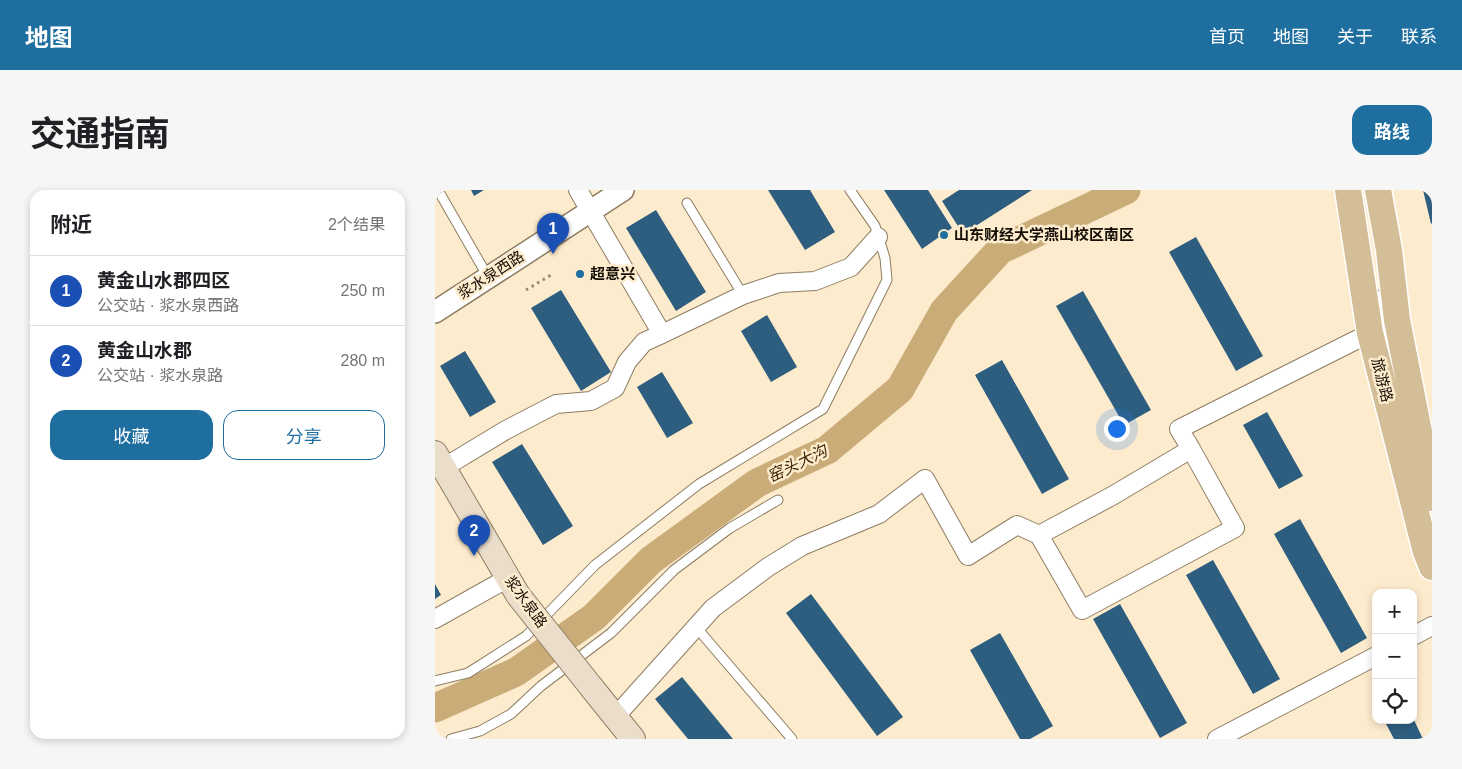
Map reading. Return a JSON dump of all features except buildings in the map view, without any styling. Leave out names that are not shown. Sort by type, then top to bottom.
[{"type":"main road","name":"旅游路","points":[[1348,190],[1370,333],[1426,552],[1432,567]]},
{"type":"main road","name":"旅游路","points":[[1378,190],[1389,250],[1397,320],[1432,498]]},
{"type":"main road","name":"浆水泉路","points":[[439,460],[513,586],[633,739]]},
{"type":"street","points":[[578,190],[662,334]]},
{"type":"street","name":"浆水泉西路","points":[[435,312],[623,190]]},
{"type":"street","points":[[439,460],[506,430],[556,404],[591,401],[615,388],[627,362],[643,342],[743,295],[779,283],[815,281],[851,267],[878,237]]},
{"type":"street","points":[[615,717],[713,608],[767,567],[802,546],[879,514],[925,479],[968,556],[1017,525],[1039,535],[1081,610],[1235,528],[1179,429],[1370,333]]},
{"type":"street","points":[[1039,535],[1112,496],[1191,449]]},
{"type":"street","points":[[435,618],[513,586]]},
{"type":"street","points":[[1417,634],[1432,626]]},
{"type":"street","points":[[1217,739],[1372,658]]},
{"type":"lane","points":[[438,190],[489,277]]},
{"type":"lane","points":[[435,681],[467,673],[526,636],[595,565],[699,484],[823,409],[887,280],[885,258],[875,226],[850,190]]},
{"type":"lane","points":[[687,203],[743,295]]},
{"type":"lane","points":[[1370,333],[1373,288],[1397,320]]},
{"type":"lane","points":[[451,739],[480,731],[511,714],[541,686],[611,634],[674,570],[730,528],[778,500]]},
{"type":"lane","points":[[696,627],[792,739]]},
{"type":"path","points":[[526,290],[551,275]]},
{"type":"waterway","name":"窑头大沟","points":[[435,708],[516,672],[594,617],[651,560],[757,483],[827,450],[900,389],[944,311],[1000,250],[1126,190]]},
{"type":"place","name":"山东财经大学燕山校区南区","points":[[944,235]]},
{"type":"place","name":"黄金山水郡四区","points":[[553,254]]},
{"type":"place","name":"超意兴","points":[[580,274]]},
{"type":"place","name":"黄金山水郡","points":[[474,556]]}]
